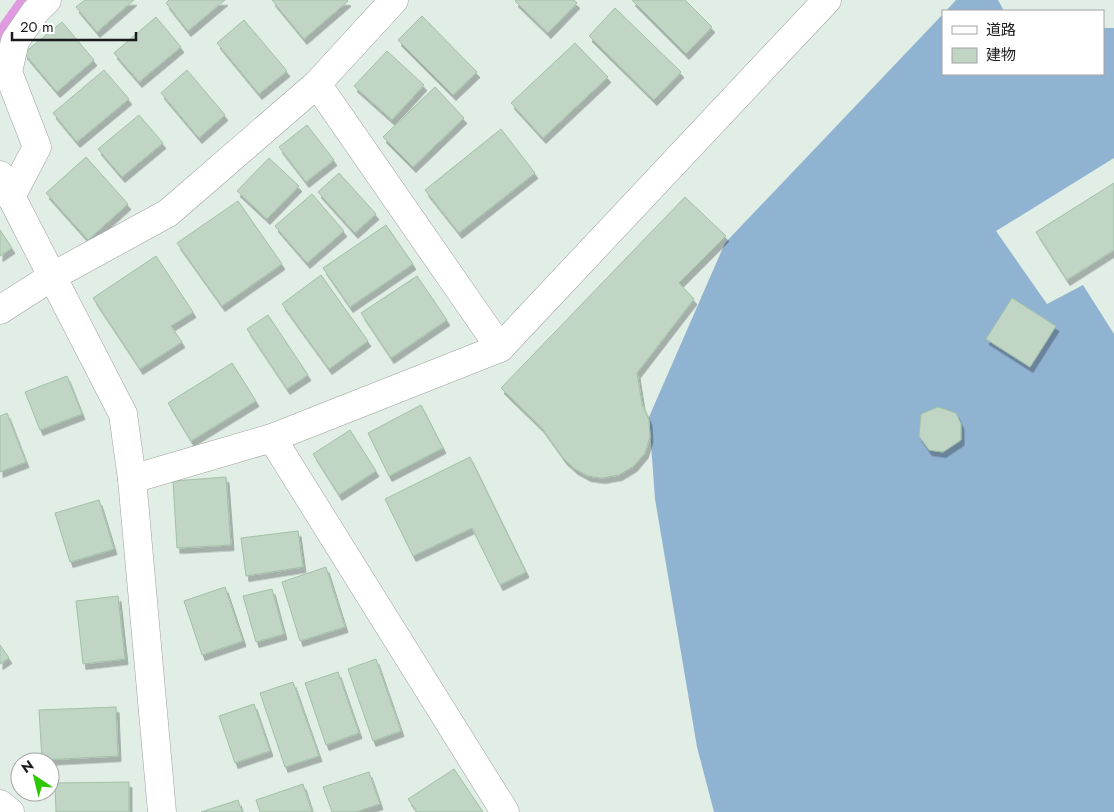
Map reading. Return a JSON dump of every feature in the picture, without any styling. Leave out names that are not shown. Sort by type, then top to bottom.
[{"type":"street","points":[[48,0],[35,12],[15,41],[8,72],[37,147],[5,186],[123,414],[132,479],[162,812]]},
{"type":"street","points":[[0,310],[53,276],[168,213],[317,84],[394,0]]},
{"type":"street","points":[[132,479],[272,438],[500,348],[827,0]]},
{"type":"street","points":[[317,84],[500,348]]},
{"type":"street","points":[[272,438],[505,812]]},
{"type":"street","points":[[0,804],[10,812]]},
{"type":"shaded area","points":[[956,0],[998,0],[1003,10],[947,10]]},
{"type":"shaded area","points":[[942,15],[942,75],[1104,75],[1104,28],[1114,28],[1114,158],[996,231],[1047,304],[1083,285],[1114,334],[1114,812],[714,812],[697,747],[655,499],[649,417],[725,243]]},
{"type":"building","points":[[85,0],[134,0],[97,32],[76,7]]},
{"type":"building","points":[[169,0],[225,0],[188,31],[166,3]]},
{"type":"building","points":[[272,0],[347,0],[348,1],[304,39]]},
{"type":"building","points":[[574,0],[577,3],[548,33],[515,1]]},
{"type":"building","points":[[632,0],[685,0],[712,27],[686,54]]},
{"type":"building","points":[[615,8],[681,72],[654,100],[589,36]]},
{"type":"building","points":[[422,16],[477,72],[453,95],[398,40]]},
{"type":"building","points":[[156,17],[181,47],[139,82],[114,53]]},
{"type":"building","points":[[244,20],[287,71],[259,94],[217,43]]},
{"type":"building","points":[[62,22],[94,60],[57,92],[24,53]]},
{"type":"building","points":[[575,43],[608,77],[543,138],[511,103]]},
{"type":"building","points":[[387,51],[424,85],[392,120],[354,86]]},
{"type":"building","points":[[104,70],[129,99],[77,142],[53,113]]},
{"type":"building","points":[[187,70],[225,115],[199,138],[161,93]]},
{"type":"building","points":[[435,87],[464,118],[413,167],[383,137]]},
{"type":"building","points":[[139,115],[163,143],[122,177],[98,149]]},
{"type":"building","points":[[307,125],[334,160],[306,182],[279,147]]},
{"type":"building","points":[[501,129],[535,173],[459,233],[425,190]]},
{"type":"building","points":[[86,157],[128,204],[88,240],[46,193]]},
{"type":"building","points":[[269,158],[299,186],[267,219],[237,191]]},
{"type":"building","points":[[339,173],[376,214],[355,233],[318,192]]},
{"type":"building","points":[[1114,183],[1114,250],[1067,280],[1036,232]]},
{"type":"building","points":[[312,194],[344,231],[307,263],[275,226]]},
{"type":"building","points":[[685,197],[726,236],[679,283],[694,299],[637,373],[642,404],[649,420],[650,437],[645,453],[634,466],[619,475],[602,478],[588,476],[575,469],[564,459],[541,427],[501,388]]},
{"type":"building","points":[[238,201],[282,264],[222,306],[177,243]]},
{"type":"building","points":[[386,225],[413,264],[350,307],[323,268]]},
{"type":"building","points":[[0,230],[12,248],[0,256]]},
{"type":"building","points":[[156,256],[193,312],[171,326],[182,342],[140,369],[93,298]]},
{"type":"building","points":[[321,275],[368,341],[329,369],[282,304]]},
{"type":"building","points":[[417,276],[447,320],[391,358],[361,313]]},
{"type":"building","points":[[1012,298],[1056,326],[1030,367],[986,339]]},
{"type":"building","points":[[268,315],[308,375],[287,389],[247,329]]},
{"type":"building","points":[[232,363],[256,401],[191,441],[168,403]]},
{"type":"building","points":[[67,376],[82,414],[40,430],[25,392]]},
{"type":"building","points":[[421,405],[443,448],[389,476],[368,433]]},
{"type":"building","points":[[938,407],[956,413],[961,424],[961,440],[943,452],[929,450],[919,436],[921,414]]},
{"type":"building","points":[[7,413],[26,462],[0,472],[0,416]]},
{"type":"building","points":[[350,430],[376,471],[339,495],[313,454]]},
{"type":"building","points":[[470,457],[526,572],[500,585],[472,528],[413,556],[385,499]]},
{"type":"building","points":[[226,477],[231,545],[177,548],[173,481]]},
{"type":"building","points":[[99,500],[114,549],[70,562],[55,513]]},
{"type":"building","points":[[298,531],[303,567],[246,576],[241,538]]},
{"type":"building","points":[[326,567],[345,627],[300,641],[282,582]]},
{"type":"building","points":[[225,587],[243,641],[202,655],[184,601]]},
{"type":"building","points":[[272,589],[284,634],[256,642],[243,596]]},
{"type":"building","points":[[118,596],[125,659],[83,664],[76,601]]},
{"type":"building","points":[[0,645],[9,658],[0,664]]},
{"type":"building","points":[[376,659],[401,731],[373,741],[348,669]]},
{"type":"building","points":[[338,672],[359,733],[326,745],[305,683]]},
{"type":"building","points":[[293,682],[319,756],[285,767],[260,693]]},
{"type":"building","points":[[254,704],[270,751],[235,763],[219,716]]},
{"type":"building","points":[[116,707],[118,756],[60,759],[60,752],[42,752],[39,710]]},
{"type":"building","points":[[454,769],[483,812],[417,812],[408,799]]},
{"type":"building","points":[[369,772],[380,804],[356,812],[332,812],[323,787]]},
{"type":"building","points":[[129,782],[129,812],[56,812],[56,802],[60,802],[60,783]]},
{"type":"building","points":[[303,784],[312,812],[260,812],[256,800]]},
{"type":"building","points":[[238,800],[242,812],[201,812]]},
{"type":"waterway","points":[[0,34],[24,0]]}]
